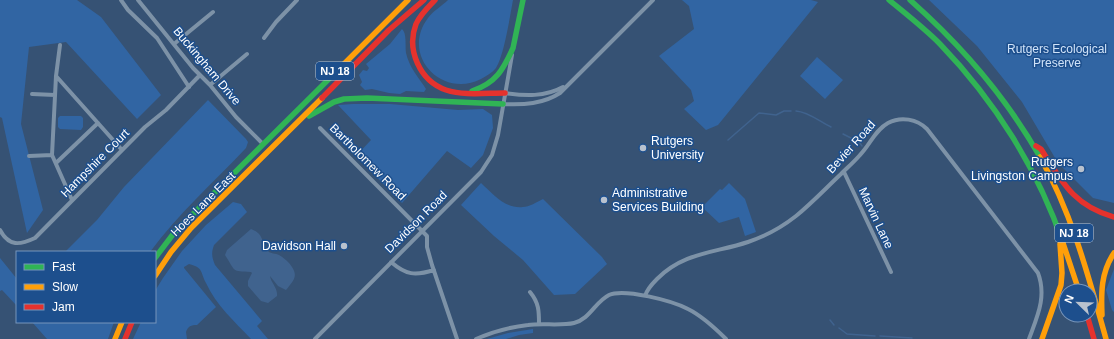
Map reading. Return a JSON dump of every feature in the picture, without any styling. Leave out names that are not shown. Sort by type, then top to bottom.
[{"type":"main road","points":[[340,66],[374,26],[401,0]]},
{"type":"main road","name":"NJ 18","points":[[262,144],[408,0]]},
{"type":"main road","name":"NJ 18","points":[[285,135],[389,30],[424,0]]},
{"type":"main road","points":[[435,0],[420,18],[414,30],[412,48],[420,70],[428,79],[438,86],[452,91],[505,93]]},
{"type":"main road","name":"Davidson Road","points":[[513,48],[523,0]]},
{"type":"main road","name":"NJ 18","points":[[889,0],[937,43],[967,75],[993,107],[1030,168],[1044,196],[1059,230],[1076,283]]},
{"type":"main road","name":"NJ 18","points":[[910,0],[943,29],[973,62],[1006,103],[1033,144],[1056,188],[1073,229],[1106,339]]},
{"type":"main road","points":[[467,92],[478,89],[494,80],[501,72],[513,48]]},
{"type":"main road","points":[[285,135],[310,115],[329,104],[344,99],[367,98],[503,104]]},
{"type":"main road","name":"Hoes Lane East","points":[[156,274],[171,252],[191,228],[285,135]]},
{"type":"main road","name":"Hoes Lane East","points":[[156,257],[178,229],[262,144]]},
{"type":"main road","points":[[1033,144],[1041,149],[1067,189],[1076,199],[1097,213],[1114,217]]},
{"type":"main road","points":[[1042,339],[1061,285],[1062,267],[1059,230]]},
{"type":"main road","points":[[1103,329],[1101,298],[1103,280],[1108,263],[1114,253]]},
{"type":"main road","points":[[115,339],[122,323]]},
{"type":"main road","points":[[125,339],[132,323]]},
{"type":"main road","points":[[1090,323],[1094,337]]},
{"type":"street","points":[[121,0],[128,10],[157,38],[188,87]]},
{"type":"street","points":[[264,38],[276,22],[297,0]]},
{"type":"street","points":[[503,104],[531,104],[546,100],[560,93],[653,0]]},
{"type":"street","name":"Buckingham Drive","points":[[140,1],[200,75],[236,117],[262,144]]},
{"type":"street","points":[[174,44],[213,12]]},
{"type":"street","points":[[60,45],[56,76],[52,155],[72,200]]},
{"type":"street","name":"Davidson Road","points":[[315,339],[481,172],[486,165],[492,155],[498,135],[513,48]]},
{"type":"street","points":[[210,85],[247,54]]},
{"type":"street","name":"Hampshire Court","points":[[0,230],[2,234],[10,241],[19,244],[35,238],[145,127],[166,110],[200,75]]},
{"type":"street","points":[[56,76],[122,150]]},
{"type":"street","points":[[505,93],[535,95],[552,92],[566,86]]},
{"type":"street","points":[[32,94],[55,95]]},
{"type":"street","name":"Bevier Road","points":[[645,296],[647,290],[672,266],[703,253],[748,242],[784,224],[819,196],[844,172],[861,155],[880,129],[887,124],[905,119],[915,121],[925,127],[1038,273],[1042,288],[1042,301],[1029,339]]},
{"type":"street","points":[[56,163],[98,124]]},
{"type":"street","name":"Bartholomew Road","points":[[320,128],[427,236],[428,247],[434,270],[457,339]]},
{"type":"street","points":[[29,156],[52,155]]},
{"type":"street","name":"Marvin Lane","points":[[844,172],[890,272]]},
{"type":"street","points":[[391,262],[403,272],[412,274],[434,270]]},
{"type":"street","points":[[530,292],[539,308],[539,324]]},
{"type":"street","points":[[476,339],[512,328],[539,324],[569,324],[580,321],[590,313],[603,298],[614,293],[625,292],[645,296],[688,309],[716,328],[726,339]]},
{"type":"green space","points":[[0,0],[77,0],[101,17],[161,95],[137,119],[66,42],[29,47],[21,124],[43,210],[27,233],[2,118],[0,117]]},
{"type":"green space","points":[[448,0],[513,0],[502,55],[496,68],[481,79],[466,84],[452,83],[440,78],[429,70],[422,59],[419,46],[421,32],[428,18]]},
{"type":"green space","points":[[682,0],[811,0],[818,2],[718,125],[706,130],[684,109],[694,101],[691,90],[659,56],[694,29],[689,6]]},
{"type":"green space","name":"Rutgers Ecological Preserve","points":[[929,0],[1114,0],[1114,203],[1093,198],[1058,163],[1022,102],[977,46]]},
{"type":"green space","points":[[402,29],[404,31],[407,58],[426,89],[424,92],[406,91],[400,94],[372,89],[365,90],[360,85],[362,82],[359,75],[363,70],[367,71],[369,68],[366,64],[390,44]]},
{"type":"green space","points":[[817,57],[843,80],[825,99],[800,76]]},
{"type":"green space","points":[[208,100],[248,142],[246,148],[184,211],[151,251],[66,251],[97,220],[124,187]]},
{"type":"green space","points":[[390,104],[458,110],[483,109],[492,115],[493,128],[483,155],[471,168],[447,151],[402,203],[356,156],[371,140],[338,105]]},
{"type":"green space","points":[[60,116],[81,116],[83,118],[83,127],[81,130],[60,129],[58,127],[58,118]]},
{"type":"green space","points":[[481,183],[500,200],[511,206],[525,207],[543,199],[602,257],[607,264],[575,294],[554,295],[523,260],[494,236],[461,205]]},
{"type":"green space","points":[[729,183],[745,199],[756,232],[745,236],[739,217],[719,223],[702,207],[720,189],[722,190]]},
{"type":"green space","points":[[233,202],[241,204],[247,212],[214,245],[212,253],[213,260],[215,265],[262,321],[257,326],[268,339],[251,339],[215,299],[201,271],[197,267],[189,264],[184,268],[216,307],[197,325],[189,327],[186,332],[187,339],[133,339],[141,323],[156,323],[156,289],[182,251],[206,225]]},
{"type":"green space","points":[[0,258],[16,278],[16,305],[2,290],[0,291]]},
{"type":"green space","points":[[1114,269],[1114,312],[1106,290]]},
{"type":"green space","points":[[33,323],[114,323],[108,339],[47,339]]},
{"type":"green space","points":[[533,329],[533,333],[506,339],[487,339],[508,333]]},
{"type":"shaded area","points":[[251,229],[261,236],[269,252],[278,254],[289,263],[295,274],[294,280],[286,290],[278,286],[270,276],[277,296],[268,303],[261,301],[248,286],[248,281],[252,273],[235,270],[225,255],[227,250]]},
{"type":"waterway","points":[[728,140],[759,113],[776,115],[784,111],[791,111]]},
{"type":"waterway","points":[[796,111],[810,115],[831,127]]},
{"type":"waterway","points":[[843,134],[859,142],[862,146]]},
{"type":"waterway","points":[[830,320],[834,325]]},
{"type":"waterway","points":[[839,328],[847,334],[875,336]]},
{"type":"waterway","points":[[880,336],[912,338]]},
{"type":"traffic: fast","points":[[513,48],[523,0]]},
{"type":"traffic: fast","points":[[889,0],[940,44],[960,66],[996,112],[1027,162],[1041,189],[1063,243]]},
{"type":"traffic: fast","points":[[910,0],[929,17],[982,73],[1013,114],[1040,157]]},
{"type":"traffic: fast","points":[[472,91],[487,84],[498,75],[513,48]]},
{"type":"traffic: fast","points":[[156,257],[174,233],[344,64]]},
{"type":"traffic: fast","points":[[309,116],[334,102],[344,99],[367,98],[503,104]]},
{"type":"traffic: slow","points":[[344,64],[408,0]]},
{"type":"traffic: slow","points":[[156,274],[171,252],[191,228],[322,98]]},
{"type":"traffic: slow","points":[[1040,157],[1061,200],[1079,246],[1106,339]]},
{"type":"traffic: slow","points":[[1063,243],[1076,283]]},
{"type":"traffic: slow","points":[[1042,339],[1061,285],[1062,273],[1060,244]]},
{"type":"traffic: slow","points":[[1102,315],[1104,275],[1114,253]]},
{"type":"traffic: slow","points":[[115,339],[122,323]]},
{"type":"traffic: jam","points":[[322,98],[389,30],[424,0]]},
{"type":"traffic: jam","points":[[435,0],[420,17],[413,34],[414,54],[422,72],[437,86],[453,92],[468,94],[505,93]]},
{"type":"traffic: jam","points":[[1036,146],[1041,149],[1070,191],[1089,206],[1114,217]]},
{"type":"traffic: jam","points":[[125,339],[132,323]]},
{"type":"traffic: jam","points":[[1089,323],[1094,339]]},
{"type":"place","name":"Rutgers University","points":[[643,148]]},
{"type":"place","name":"Rutgers Livingston Campus","points":[[1081,169]]},
{"type":"place","name":"Administrative Services Building","points":[[604,200]]},
{"type":"place","name":"Davidson Hall","points":[[344,246]]}]
